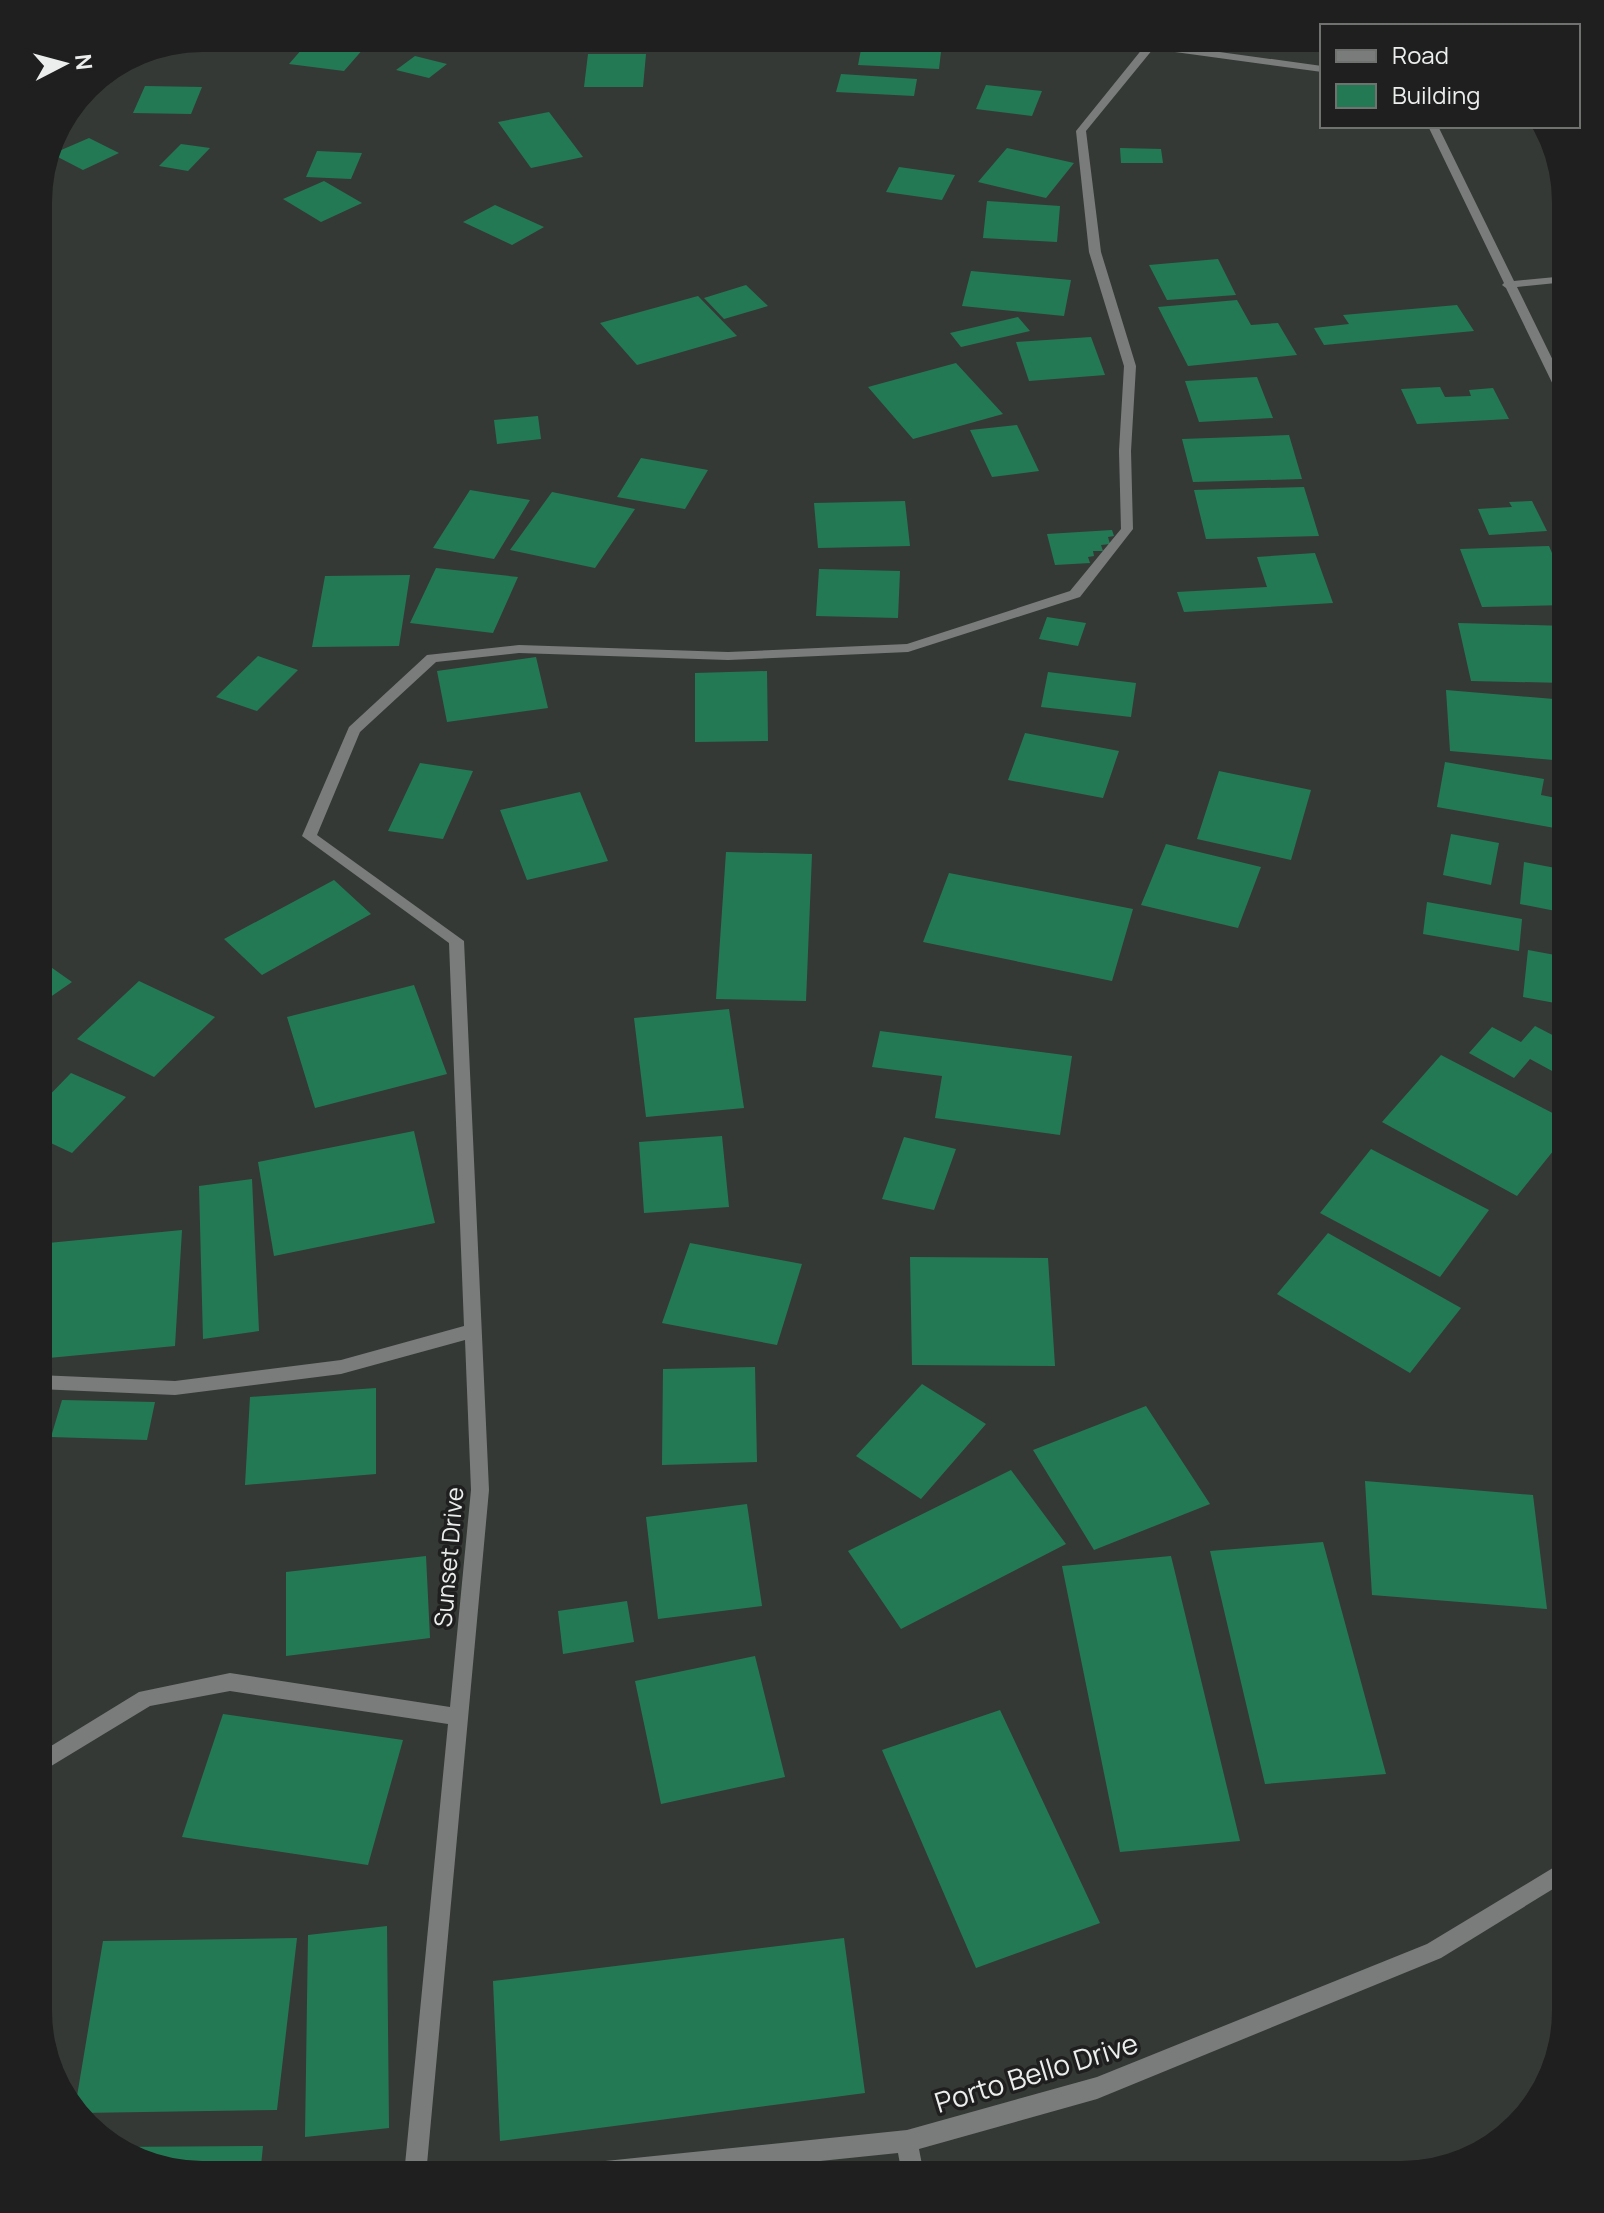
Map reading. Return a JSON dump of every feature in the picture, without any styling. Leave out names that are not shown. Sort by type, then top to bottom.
[{"type":"street","name":"Sunset Drive","points":[[416,2161],[480,1490],[456,941],[309,836],[354,730],[432,658],[519,649],[728,656],[908,648],[1075,594],[1127,529],[1125,451],[1130,366],[1095,252],[1081,131],[1145,52]]},
{"type":"street","points":[[1195,52],[1320,69]]},
{"type":"street","points":[[1434,128],[1552,371]]},
{"type":"street","points":[[1508,285],[1552,280]]},
{"type":"street","points":[[52,1383],[175,1388],[341,1367],[474,1330]]},
{"type":"street","points":[[52,1756],[146,1698],[230,1682],[458,1717]]},
{"type":"street","name":"Porto Bello Drive","points":[[712,2161],[907,2141],[1097,2088],[1434,1951],[1552,1879]]},
{"type":"street","points":[[907,2141],[911,2161]]},
{"type":"building","points":[[299,52],[361,52],[344,71],[289,64]]},
{"type":"building","points":[[860,52],[941,52],[939,69],[858,65]]},
{"type":"building","points":[[588,54],[646,54],[643,87],[584,87]]},
{"type":"building","points":[[415,56],[447,64],[429,78],[396,70]]},
{"type":"building","points":[[841,74],[917,79],[914,96],[836,92]]},
{"type":"building","points":[[986,85],[1042,91],[1032,116],[976,109]]},
{"type":"building","points":[[145,86],[202,87],[191,114],[133,113]]},
{"type":"building","points":[[549,112],[583,157],[531,168],[498,122]]},
{"type":"building","points":[[89,138],[119,153],[83,170],[59,158],[61,150]]},
{"type":"building","points":[[181,144],[210,148],[188,171],[159,166]]},
{"type":"building","points":[[1007,148],[1074,163],[1046,198],[978,182]]},
{"type":"building","points":[[1120,148],[1161,149],[1163,163],[1121,163]]},
{"type":"building","points":[[317,151],[362,153],[351,179],[306,177]]},
{"type":"building","points":[[899,167],[955,175],[942,200],[886,192]]},
{"type":"building","points":[[324,181],[362,203],[321,222],[283,199]]},
{"type":"building","points":[[987,201],[1060,206],[1057,242],[983,238]]},
{"type":"building","points":[[495,205],[544,227],[512,245],[463,222]]},
{"type":"building","points":[[1218,259],[1236,295],[1167,300],[1149,265]]},
{"type":"building","points":[[971,271],[1071,280],[1064,316],[962,306]]},
{"type":"building","points":[[746,285],[768,306],[724,319],[704,298]]},
{"type":"building","points":[[698,296],[737,336],[637,365],[600,323]]},
{"type":"building","points":[[1237,300],[1251,325],[1278,323],[1297,355],[1188,366],[1158,307]]},
{"type":"building","points":[[1457,305],[1474,331],[1324,345],[1314,328],[1349,324],[1343,315]]},
{"type":"building","points":[[1018,317],[1030,331],[961,347],[950,333]]},
{"type":"building","points":[[1091,337],[1105,375],[1029,381],[1016,342]]},
{"type":"building","points":[[956,363],[1003,414],[913,439],[868,387]]},
{"type":"building","points":[[1257,377],[1273,418],[1199,422],[1185,381]]},
{"type":"building","points":[[1440,387],[1445,397],[1471,396],[1469,390],[1493,388],[1509,419],[1417,424],[1401,389]]},
{"type":"building","points":[[538,416],[541,439],[497,444],[494,420]]},
{"type":"building","points":[[1017,425],[1039,471],[992,477],[970,430]]},
{"type":"building","points":[[1289,435],[1302,479],[1193,482],[1182,439]]},
{"type":"building","points":[[641,458],[708,470],[685,509],[617,497]]},
{"type":"building","points":[[1304,487],[1319,536],[1206,539],[1194,490]]},
{"type":"building","points":[[470,490],[530,500],[494,559],[433,548]]},
{"type":"building","points":[[552,492],[635,509],[595,568],[510,550]]},
{"type":"building","points":[[905,501],[910,546],[818,548],[814,503]]},
{"type":"building","points":[[1532,501],[1547,531],[1489,535],[1478,509],[1512,507],[1509,502]]},
{"type":"building","points":[[1112,530],[1114,536],[1108,537],[1110,544],[1101,545],[1103,551],[1093,551],[1094,556],[1088,557],[1090,563],[1055,565],[1047,534]]},
{"type":"building","points":[[1549,546],[1552,553],[1552,605],[1482,607],[1460,549]]},
{"type":"building","points":[[1315,553],[1333,603],[1184,612],[1177,592],[1267,587],[1257,557]]},
{"type":"building","points":[[436,568],[518,577],[493,633],[410,623]]},
{"type":"building","points":[[819,569],[900,571],[898,618],[816,616]]},
{"type":"building","points":[[410,575],[399,646],[312,647],[325,576]]},
{"type":"building","points":[[1047,617],[1086,623],[1078,646],[1039,639]]},
{"type":"building","points":[[1458,623],[1552,626],[1552,683],[1471,681]]},
{"type":"building","points":[[258,656],[298,670],[257,711],[216,697]]},
{"type":"building","points":[[536,657],[548,708],[447,722],[437,671]]},
{"type":"building","points":[[767,671],[768,741],[695,742],[695,673]]},
{"type":"building","points":[[1048,672],[1136,683],[1131,717],[1041,707]]},
{"type":"building","points":[[1446,690],[1552,699],[1552,760],[1450,751]]},
{"type":"building","points":[[1025,733],[1119,751],[1103,798],[1008,780]]},
{"type":"building","points":[[1445,762],[1544,779],[1541,795],[1552,797],[1552,828],[1437,807]]},
{"type":"building","points":[[420,763],[473,771],[443,839],[388,831]]},
{"type":"building","points":[[1219,771],[1311,790],[1291,860],[1197,839]]},
{"type":"building","points":[[580,792],[608,861],[527,880],[500,810]]},
{"type":"building","points":[[1451,834],[1499,843],[1491,885],[1443,875]]},
{"type":"building","points":[[1166,844],[1261,867],[1238,928],[1141,905]]},
{"type":"building","points":[[726,852],[812,854],[806,1001],[716,999]]},
{"type":"building","points":[[1524,862],[1552,867],[1552,910],[1520,904]]},
{"type":"building","points":[[949,873],[1133,909],[1112,981],[923,942]]},
{"type":"building","points":[[334,880],[371,914],[262,975],[224,939]]},
{"type":"building","points":[[1427,902],[1522,919],[1519,951],[1423,934]]},
{"type":"building","points":[[1528,950],[1552,954],[1552,1002],[1523,997]]},
{"type":"building","points":[[52,968],[72,982],[52,996]]},
{"type":"building","points":[[139,981],[215,1017],[154,1077],[77,1039]]},
{"type":"building","points":[[414,985],[447,1074],[315,1108],[287,1017]]},
{"type":"building","points":[[729,1009],[744,1108],[646,1117],[634,1018]]},
{"type":"building","points":[[1535,1026],[1552,1035],[1552,1071],[1530,1059],[1514,1078],[1469,1053],[1492,1027],[1521,1042]]},
{"type":"building","points":[[880,1031],[1072,1056],[1060,1135],[935,1118],[942,1076],[872,1067]]},
{"type":"building","points":[[1441,1055],[1552,1113],[1552,1152],[1517,1196],[1382,1122]]},
{"type":"building","points":[[71,1073],[126,1097],[72,1153],[52,1144],[52,1093]]},
{"type":"building","points":[[414,1131],[435,1223],[274,1256],[258,1162]]},
{"type":"building","points":[[722,1136],[729,1207],[644,1213],[639,1142]]},
{"type":"building","points":[[904,1137],[956,1149],[934,1210],[882,1199]]},
{"type":"building","points":[[1371,1149],[1489,1210],[1440,1277],[1320,1213]]},
{"type":"building","points":[[252,1179],[259,1331],[203,1339],[199,1186]]},
{"type":"building","points":[[182,1230],[175,1346],[52,1358],[52,1243]]},
{"type":"building","points":[[1328,1233],[1461,1308],[1410,1373],[1277,1294]]},
{"type":"building","points":[[690,1243],[802,1264],[777,1345],[662,1323]]},
{"type":"building","points":[[910,1257],[1048,1258],[1055,1366],[912,1365]]},
{"type":"building","points":[[755,1367],[757,1462],[662,1465],[663,1369]]},
{"type":"building","points":[[922,1384],[986,1424],[921,1499],[856,1456]]},
{"type":"building","points":[[376,1388],[376,1474],[245,1485],[250,1397]]},
{"type":"building","points":[[62,1400],[155,1402],[147,1440],[52,1437]]},
{"type":"building","points":[[1146,1406],[1210,1504],[1094,1550],[1033,1450]]},
{"type":"building","points":[[1011,1470],[1066,1544],[901,1629],[848,1551]]},
{"type":"building","points":[[1365,1481],[1533,1495],[1547,1609],[1372,1595]]},
{"type":"building","points":[[747,1504],[762,1606],[658,1619],[646,1517]]},
{"type":"building","points":[[1323,1542],[1386,1774],[1265,1784],[1210,1551]]},
{"type":"building","points":[[426,1556],[430,1638],[286,1656],[286,1572]]},
{"type":"building","points":[[1171,1556],[1240,1841],[1120,1852],[1062,1566]]},
{"type":"building","points":[[627,1601],[634,1642],[563,1654],[558,1611]]},
{"type":"building","points":[[755,1656],[785,1777],[661,1804],[635,1681]]},
{"type":"building","points":[[1000,1710],[1100,1923],[976,1968],[882,1750]]},
{"type":"building","points":[[223,1714],[403,1740],[368,1865],[182,1837]]},
{"type":"building","points":[[387,1926],[389,2128],[305,2137],[308,1935]]},
{"type":"building","points":[[297,1938],[277,2110],[92,2113],[77,2094],[103,1941]]},
{"type":"building","points":[[844,1938],[865,2093],[500,2141],[493,1981]]},
{"type":"building","points":[[263,2146],[261,2161],[192,2161],[138,2147]]}]
